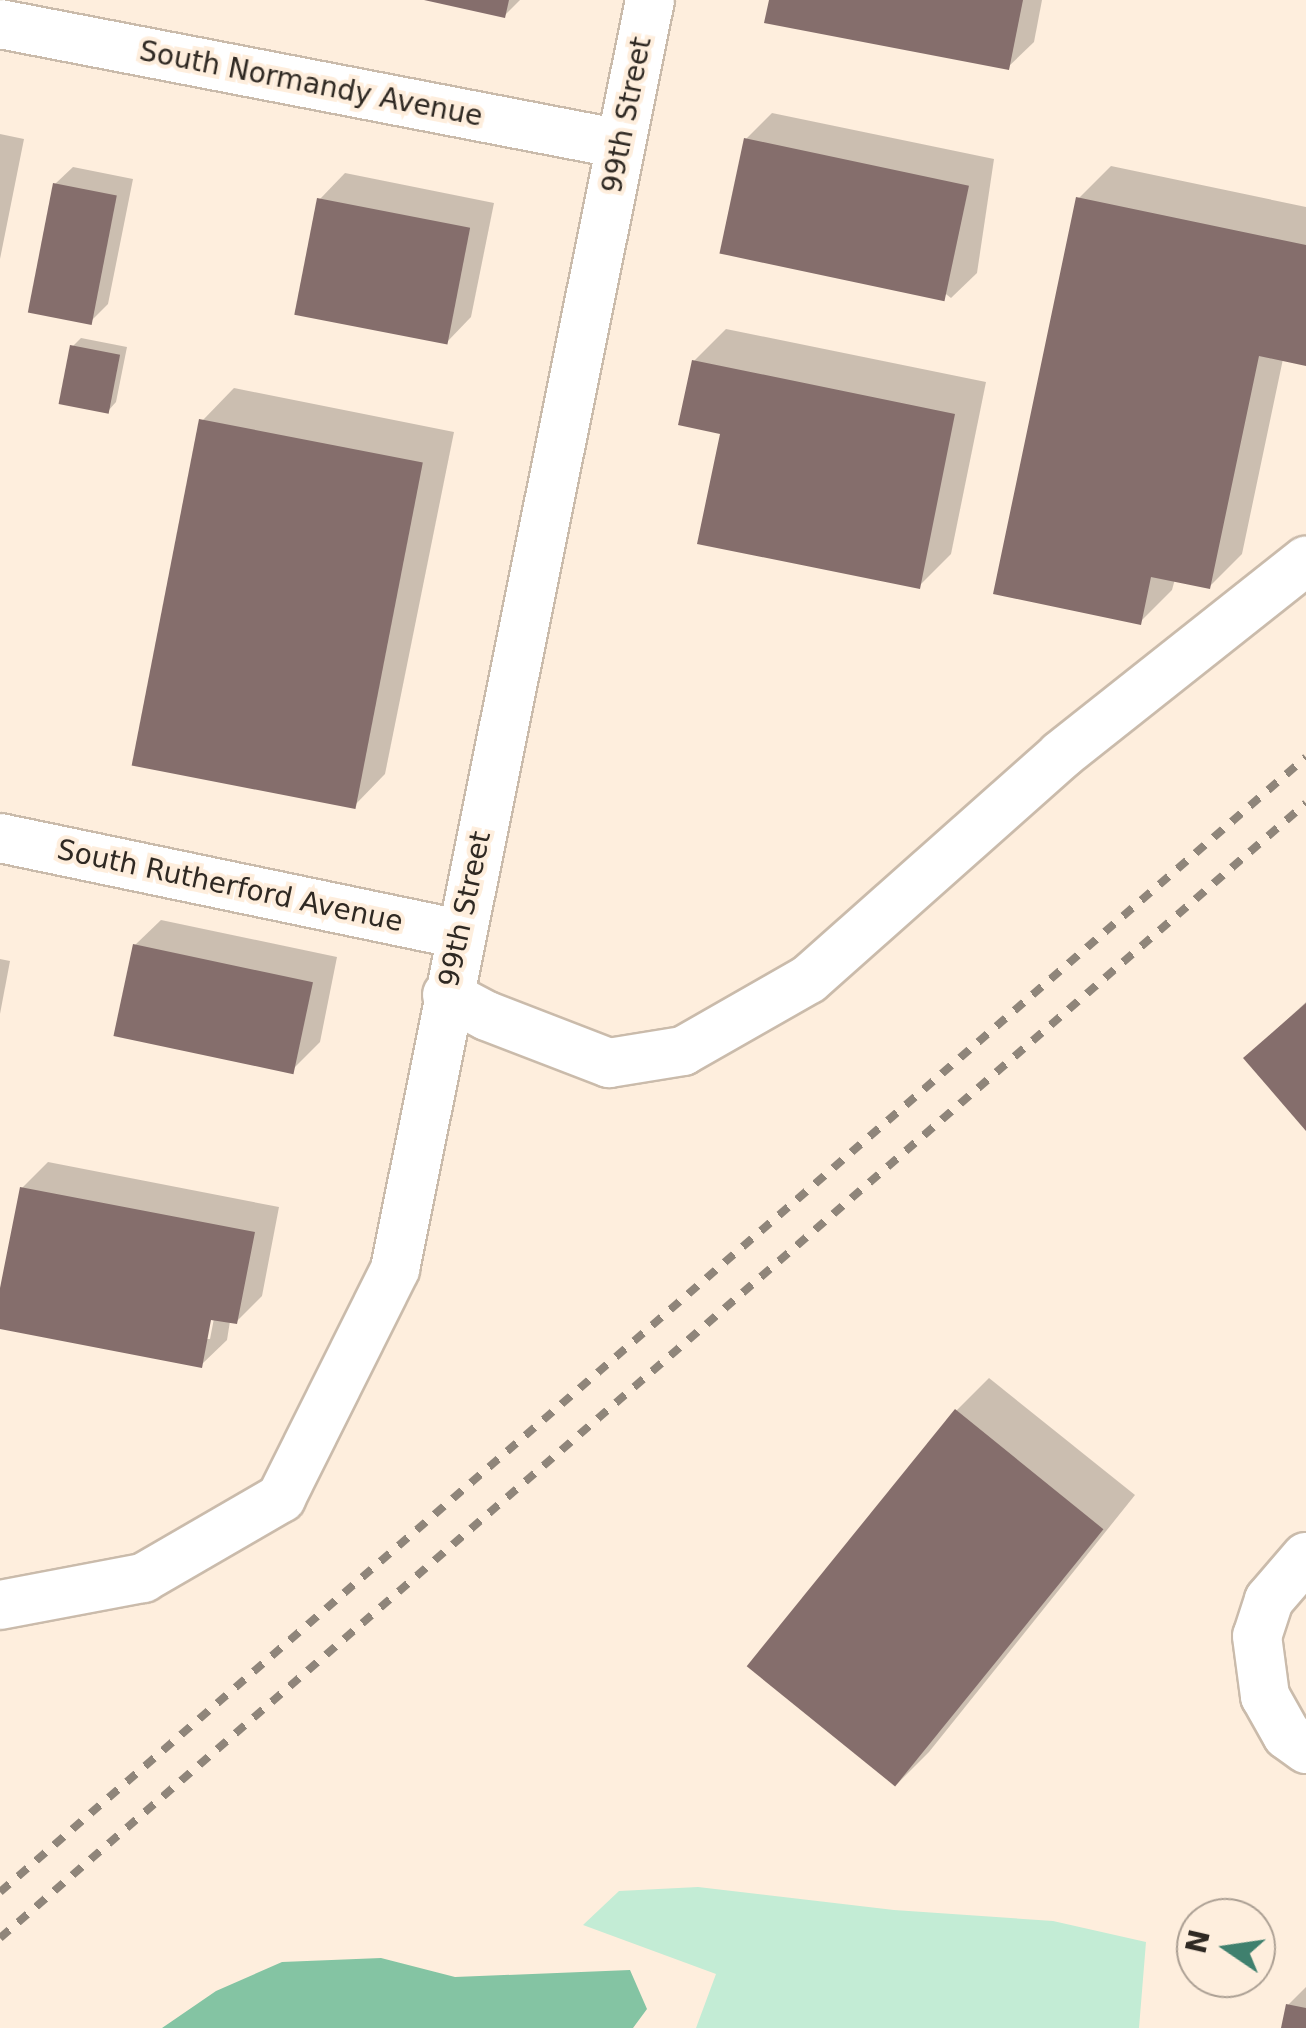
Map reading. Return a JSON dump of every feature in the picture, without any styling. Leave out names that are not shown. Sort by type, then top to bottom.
[{"type":"street","name":"99th Street","points":[[0,1604],[144,1578],[280,1498],[395,1269],[650,0]]},
{"type":"street","name":"South Normandy Avenue","points":[[0,24],[621,144]]},
{"type":"street","points":[[447,995],[488,1016],[609,1063],[683,1051],[810,980],[1061,755],[1306,561]]},
{"type":"street","name":"South Rutherford Avenue","points":[[0,838],[461,934]]},
{"type":"street","points":[[1306,1557],[1268,1600],[1257,1636],[1265,1696],[1288,1734],[1306,1749]]},
{"type":"green space","points":[[698,1887],[894,1910],[1053,1921],[1146,1942],[1139,2028],[696,2028],[716,1974],[583,1925],[619,1891]]},
{"type":"green space","points":[[381,1958],[455,1977],[630,1970],[647,2009],[633,2028],[162,2028],[216,1991],[282,1962]]},
{"type":"building","points":[[424,0],[509,0],[505,18]]},
{"type":"building","points":[[769,0],[1023,0],[1009,70],[764,23]]},
{"type":"building","points":[[744,138],[969,186],[944,301],[719,253]]},
{"type":"building","points":[[53,183],[117,195],[92,325],[28,313]]},
{"type":"building","points":[[1076,197],[1306,245],[1306,366],[1259,356],[1210,589],[1151,577],[1141,625],[993,594]]},
{"type":"building","points":[[317,198],[470,228],[447,345],[294,315]]},
{"type":"building","points":[[70,345],[120,355],[109,414],[59,404]]},
{"type":"building","points":[[692,360],[955,414],[920,589],[697,544],[720,434],[678,425]]},
{"type":"building","points":[[199,419],[423,463],[355,809],[132,766]]},
{"type":"building","points":[[133,944],[313,982],[293,1074],[113,1036]]},
{"type":"building","points":[[1306,1003],[1306,1131],[1243,1058]]},
{"type":"building","points":[[20,1187],[255,1232],[237,1324],[211,1320],[202,1368],[0,1329],[0,1288]]},
{"type":"building","points":[[955,1409],[1103,1529],[895,1786],[747,1666]]},
{"type":"building","points":[[1286,2004],[1306,2008],[1306,2028],[1281,2028]]},
{"type":"railway","points":[[0,1892],[1306,757]]},
{"type":"railway","points":[[0,1938],[1306,803]]}]
